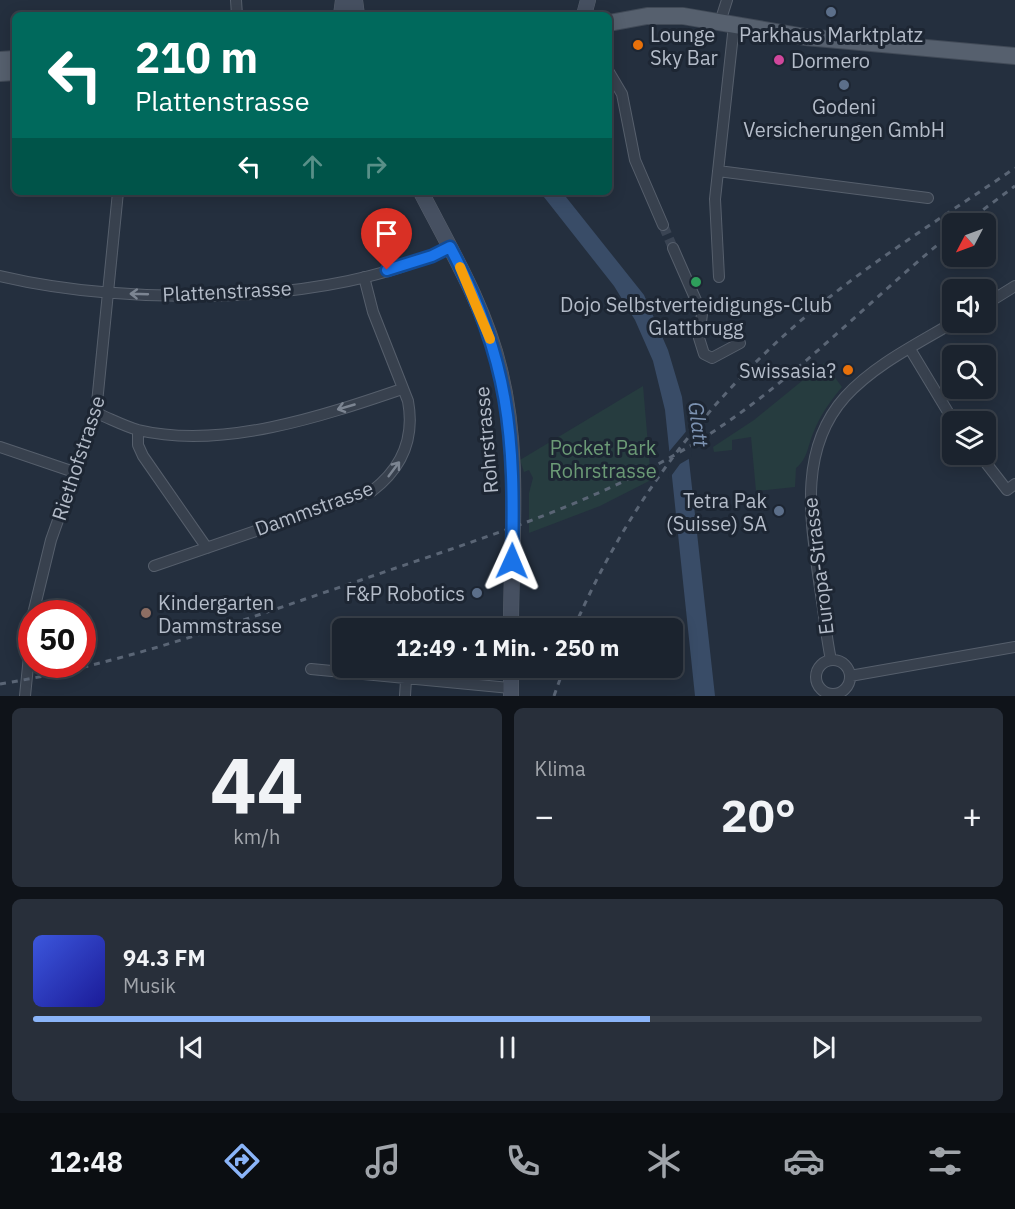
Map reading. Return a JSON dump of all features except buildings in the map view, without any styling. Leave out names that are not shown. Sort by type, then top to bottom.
[{"type":"main road","points":[[612,23],[653,16],[683,16],[832,40],[1015,56]]},
{"type":"main road","name":"Rohrstrasse","points":[[423,195],[450,247],[485,323],[500,370],[510,423],[514,471],[511,618]]},
{"type":"street","points":[[719,277],[715,199],[727,0]]},
{"type":"street","points":[[612,77],[622,94],[635,160],[663,225]]},
{"type":"street","points":[[718,171],[928,198]]},
{"type":"street","name":"Riethofstrasse","points":[[36,600],[51,540],[96,413],[118,195]]},
{"type":"street","name":"Plattenstrasse","points":[[0,276],[44,286],[107,293],[206,296],[269,292],[364,277],[432,256],[450,247]]},
{"type":"street","points":[[674,248],[702,314],[699,338],[704,354],[712,358],[740,343]]},
{"type":"street","name":"Dammstrasse","points":[[154,566],[372,491],[398,464],[410,432],[409,407],[373,312],[364,277]]},
{"type":"street","points":[[996,298],[1015,286]]},
{"type":"street","name":"Europa-Strasse","points":[[831,660],[811,523],[809,489],[814,458],[825,427],[844,398],[875,371],[942,329]]},
{"type":"street","points":[[910,349],[947,411]]},
{"type":"street","points":[[96,413],[138,430],[196,437],[216,436],[310,417],[402,389]]},
{"type":"street","points":[[138,430],[138,445],[143,456],[207,548]]},
{"type":"street","points":[[0,447],[74,472]]},
{"type":"street","points":[[988,465],[1007,490],[1015,484]]},
{"type":"street","points":[[850,676],[1015,647]]},
{"type":"street","name":"Europa-Strasse","points":[[831,660],[841,662],[850,676],[845,689],[831,695],[821,689],[816,680],[821,665],[831,660]]},
{"type":"street","points":[[311,669],[511,692]]},
{"type":"street","points":[[25,696],[27,678]]},
{"type":"street","points":[[405,696],[406,680]]},
{"type":"green space","points":[[824,363],[842,387],[823,413],[805,456],[796,468],[795,487],[756,491],[751,437],[732,440],[732,450],[714,452],[713,447],[754,420]]},
{"type":"green space","name":"Pocket Park Rohrstrasse","points":[[643,386],[651,480],[600,506],[529,533],[529,493],[533,478],[529,470],[524,472],[520,460]]},
{"type":"water","points":[[542,195],[564,195],[644,295],[668,350],[682,397],[715,696],[695,696],[665,410],[653,361],[635,320],[614,286]]},
{"type":"pier","points":[[689,428],[692,457],[680,464],[669,479],[667,454]]},
{"type":"tunnel","points":[[663,225],[673,248]]},
{"type":"railway","points":[[579,618],[619,539],[645,497],[674,456],[738,380],[773,345],[835,293],[911,238],[1015,168]]},
{"type":"railway","points":[[979,213],[1015,186]]},
{"type":"railway","points":[[0,684],[92,665],[183,640],[495,534],[583,500],[626,480],[668,459],[741,413],[803,363],[942,241]]},
{"type":"railway","points":[[554,696],[560,678]]},
{"type":"slow traffic","points":[[460,267],[490,339]]},
{"type":"place","name":"Parkhaus Marktplatz","points":[[831,12]]},
{"type":"place","name":"Lounge Sky Bar","points":[[638,45]]},
{"type":"place","name":"Dormero","points":[[779,60]]},
{"type":"place","name":"Godeni Versicherungen GmbH","points":[[844,85]]},
{"type":"place","name":"Dojo Selbstverteidigungs-Club Glattbrugg","points":[[696,282]]},
{"type":"place","name":"Swissasia?","points":[[848,370]]},
{"type":"place","name":"Tetra Pak (Suisse) SA","points":[[779,511]]},
{"type":"place","name":"F&P Robotics","points":[[477,593]]},
{"type":"place","name":"Kindergarten Dammstrasse","points":[[146,613]]},
{"type":"route","points":[[387,270],[432,256],[450,247],[469,285],[485,323],[500,370],[510,423],[514,471],[512,561]]},
{"type":"water label","name":"Glatt","points":[[699,424]]}]
